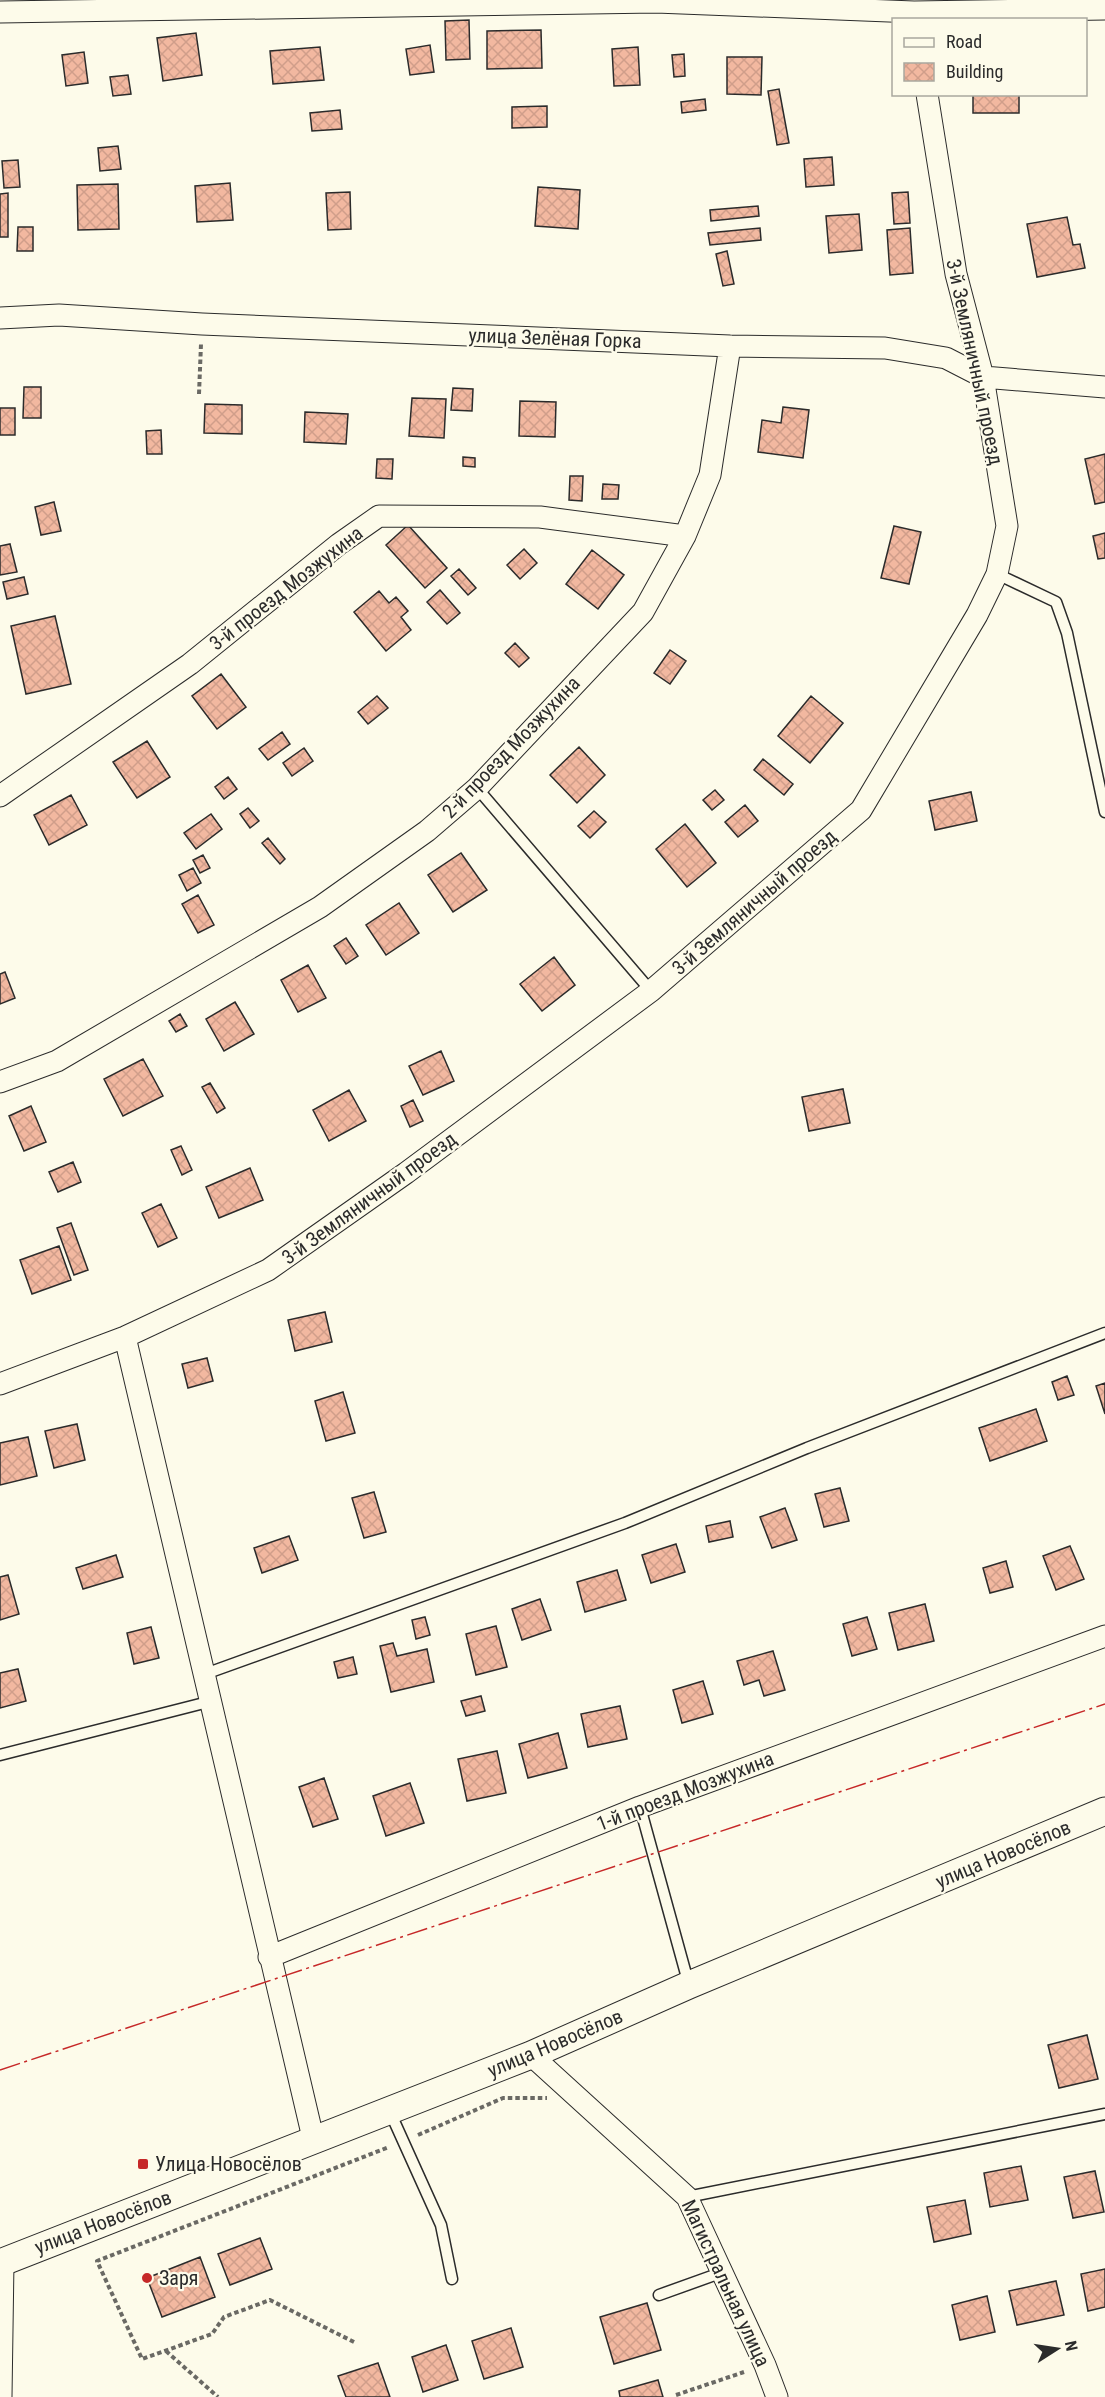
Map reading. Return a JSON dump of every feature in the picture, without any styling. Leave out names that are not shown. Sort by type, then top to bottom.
[{"type":"street","points":[[0,12],[656,2],[914,11],[1105,9]]},
{"type":"street","name":"3-й Земляничный проезд","points":[[0,1384],[125,1337],[268,1270],[406,1173],[651,991],[861,810],[977,615],[997,574],[1007,526],[983,377],[956,274],[927,96]]},
{"type":"street","name":"улица Зелёная Горка","points":[[0,318],[59,315],[202,324],[730,346],[885,348],[946,358],[983,377],[1105,387]]},
{"type":"street","name":"2-й проезд Мозжухина","points":[[0,1082],[57,1061],[320,908],[427,831],[477,788],[643,612],[685,536],[710,475],[730,346]]},
{"type":"street","name":"3-й проезд Мозжухина","points":[[0,796],[190,664],[339,544],[380,516],[540,517],[685,536]]},
{"type":"street","points":[[125,1337],[314,2142]]},
{"type":"street","name":"1-й проезд Мозжухина","points":[[269,1957],[640,1807],[1105,1636]]},
{"type":"street","name":"улица Новосёлов","points":[[1,2262],[314,2142],[531,2055],[689,1985],[1105,1811]]},
{"type":"street","name":"Магистральная улица","points":[[531,2055],[687,2198],[723,2272],[777,2397]]},
{"type":"street","points":[[1,2262],[1,2397]]},
{"type":"lane","points":[[997,574],[1056,602],[1067,633],[1105,812]]},
{"type":"lane","points":[[477,788],[651,991]]},
{"type":"lane","points":[[205,1674],[625,1523],[818,1444],[1105,1333]]},
{"type":"lane","points":[[0,1755],[212,1701]]},
{"type":"lane","points":[[640,1807],[689,1985]]},
{"type":"lane","points":[[390,2112],[441,2225],[452,2278]]},
{"type":"lane","points":[[687,2198],[1105,2114]]},
{"type":"lane","points":[[659,2295],[723,2272]]},
{"type":"path","points":[[199,394],[202,324]]},
{"type":"path","points":[[97,2261],[142,2359],[212,2334],[224,2317],[270,2300],[354,2342]]},
{"type":"path","points":[[166,2350],[219,2397]]},
{"type":"path","points":[[676,2395],[765,2365]]},
{"type":"building","points":[[469,20],[470,59],[446,60],[445,21]]},
{"type":"building","points":[[541,30],[542,68],[487,69],[487,31]]},
{"type":"building","points":[[196,33],[202,75],[163,81],[157,38]]},
{"type":"building","points":[[430,45],[434,72],[410,75],[406,49]]},
{"type":"building","points":[[320,47],[324,80],[273,84],[270,51]]},
{"type":"building","points":[[638,47],[640,85],[614,86],[612,49]]},
{"type":"building","points":[[84,52],[88,83],[66,86],[62,55]]},
{"type":"building","points":[[684,54],[685,76],[674,77],[672,55]]},
{"type":"building","points":[[727,57],[762,57],[761,95],[727,94]]},
{"type":"building","points":[[128,75],[131,94],[113,96],[110,77]]},
{"type":"building","points":[[779,89],[789,143],[777,145],[768,91]]},
{"type":"building","points":[[973,96],[1019,96],[1019,113],[973,113]]},
{"type":"building","points":[[705,99],[706,110],[682,113],[681,102]]},
{"type":"building","points":[[547,106],[547,127],[512,128],[512,107]]},
{"type":"building","points":[[340,110],[342,129],[312,131],[310,113]]},
{"type":"building","points":[[118,146],[121,169],[100,171],[98,148]]},
{"type":"building","points":[[832,157],[834,185],[806,187],[804,159]]},
{"type":"building","points":[[18,160],[20,187],[4,188],[2,161]]},
{"type":"building","points":[[230,183],[233,220],[197,222],[195,186]]},
{"type":"building","points":[[118,184],[119,229],[78,230],[77,185]]},
{"type":"building","points":[[538,187],[580,190],[578,229],[535,226]]},
{"type":"building","points":[[350,192],[351,229],[328,230],[326,193]]},
{"type":"building","points":[[908,192],[910,223],[894,224],[892,193]]},
{"type":"building","points":[[8,193],[8,237],[0,237],[0,194]]},
{"type":"building","points":[[758,206],[759,216],[711,221],[710,210]]},
{"type":"building","points":[[859,214],[862,250],[829,253],[826,216]]},
{"type":"building","points":[[1067,217],[1073,245],[1080,244],[1085,268],[1037,277],[1027,224]]},
{"type":"building","points":[[18,227],[33,227],[33,251],[17,251]]},
{"type":"building","points":[[760,228],[761,240],[710,245],[708,233]]},
{"type":"building","points":[[910,228],[913,273],[890,275],[887,230]]},
{"type":"building","points":[[727,251],[734,284],[723,286],[716,254]]},
{"type":"building","points":[[24,387],[41,387],[41,418],[23,418]]},
{"type":"building","points":[[453,388],[473,389],[472,411],[451,410]]},
{"type":"building","points":[[412,398],[446,399],[444,438],[409,436]]},
{"type":"building","points":[[520,401],[556,402],[555,437],[519,436]]},
{"type":"building","points":[[205,404],[242,405],[242,434],[204,433]]},
{"type":"building","points":[[783,407],[809,410],[803,458],[758,452],[762,420],[781,423]]},
{"type":"building","points":[[0,408],[15,408],[15,435],[0,435]]},
{"type":"building","points":[[305,412],[348,414],[346,444],[304,442]]},
{"type":"building","points":[[161,430],[162,454],[147,454],[146,431]]},
{"type":"building","points":[[1105,454],[1105,502],[1095,504],[1085,459]]},
{"type":"building","points":[[463,457],[475,458],[475,467],[463,466]]},
{"type":"building","points":[[377,459],[393,459],[392,479],[376,478]]},
{"type":"building","points":[[570,476],[583,476],[582,501],[569,500]]},
{"type":"building","points":[[603,484],[619,485],[618,499],[602,499]]},
{"type":"building","points":[[54,502],[61,531],[41,535],[35,507]]},
{"type":"building","points":[[408,525],[447,568],[425,588],[386,545]]},
{"type":"building","points":[[894,526],[921,532],[909,584],[881,578]]},
{"type":"building","points":[[1105,533],[1105,558],[1098,559],[1093,536]]},
{"type":"building","points":[[10,544],[17,572],[0,575],[0,546]]},
{"type":"building","points":[[524,549],[537,563],[520,579],[507,565]]},
{"type":"building","points":[[592,550],[624,575],[598,609],[566,584]]},
{"type":"building","points":[[459,569],[476,588],[468,595],[451,576]]},
{"type":"building","points":[[24,577],[28,594],[7,599],[3,582]]},
{"type":"building","points":[[440,590],[460,613],[447,624],[427,602]]},
{"type":"building","points":[[379,591],[389,603],[396,597],[408,611],[401,617],[411,630],[386,651],[354,612]]},
{"type":"building","points":[[55,616],[71,684],[26,694],[11,626]]},
{"type":"building","points":[[515,643],[529,658],[519,667],[505,653]]},
{"type":"building","points":[[670,650],[686,661],[670,684],[654,673]]},
{"type":"building","points":[[221,674],[246,707],[217,729],[192,696]]},
{"type":"building","points":[[377,696],[388,708],[368,724],[358,712]]},
{"type":"building","points":[[811,696],[843,723],[810,763],[778,736]]},
{"type":"building","points":[[282,732],[290,744],[268,760],[259,749]]},
{"type":"building","points":[[147,741],[170,777],[137,798],[113,762]]},
{"type":"building","points":[[579,747],[605,775],[577,803],[550,775]]},
{"type":"building","points":[[304,748],[313,761],[292,776],[283,763]]},
{"type":"building","points":[[763,759],[793,784],[784,795],[754,770]]},
{"type":"building","points":[[228,777],[237,789],[224,799],[215,787]]},
{"type":"building","points":[[715,790],[724,800],[712,810],[703,800]]},
{"type":"building","points":[[971,792],[977,821],[935,830],[929,801]]},
{"type":"building","points":[[71,795],[87,825],[49,845],[34,815]]},
{"type":"building","points":[[745,805],[758,821],[738,837],[725,822]]},
{"type":"building","points":[[248,808],[259,821],[250,828],[240,814]]},
{"type":"building","points":[[594,811],[606,822],[590,838],[578,826]]},
{"type":"building","points":[[211,814],[222,829],[196,849],[184,833]]},
{"type":"building","points":[[685,824],[716,863],[687,887],[656,849]]},
{"type":"building","points":[[268,838],[285,859],[280,864],[262,843]]},
{"type":"building","points":[[461,853],[487,890],[453,912],[428,875]]},
{"type":"building","points":[[203,855],[210,868],[200,873],[193,860]]},
{"type":"building","points":[[193,868],[201,883],[187,891],[179,875]]},
{"type":"building","points":[[198,895],[214,925],[198,933],[182,904]]},
{"type":"building","points":[[399,903],[419,933],[386,955],[366,925]]},
{"type":"building","points":[[346,938],[358,956],[346,964],[334,946]]},
{"type":"building","points":[[554,957],[575,985],[542,1011],[520,984]]},
{"type":"building","points":[[308,965],[326,998],[298,1012],[281,980]]},
{"type":"building","points":[[5,972],[15,998],[0,1004],[0,974]]},
{"type":"building","points":[[235,1002],[254,1034],[224,1051],[206,1019]]},
{"type":"building","points":[[180,1014],[187,1026],[176,1032],[169,1021]]},
{"type":"building","points":[[441,1051],[454,1081],[423,1095],[409,1066]]},
{"type":"building","points":[[143,1059],[163,1096],[123,1116],[104,1079]]},
{"type":"building","points":[[210,1083],[225,1108],[217,1113],[202,1087]]},
{"type":"building","points":[[843,1089],[850,1123],[809,1131],[802,1097]]},
{"type":"building","points":[[349,1090],[366,1121],[329,1141],[313,1110]]},
{"type":"building","points":[[413,1100],[423,1121],[410,1127],[401,1106]]},
{"type":"building","points":[[31,1106],[46,1142],[24,1151],[9,1116]]},
{"type":"building","points":[[181,1146],[192,1170],[182,1175],[171,1150]]},
{"type":"building","points":[[73,1162],[81,1182],[58,1192],[49,1172]]},
{"type":"building","points":[[250,1168],[263,1200],[219,1218],[206,1187]]},
{"type":"building","points":[[161,1204],[177,1238],[158,1247],[142,1213]]},
{"type":"building","points":[[71,1223],[88,1270],[74,1275],[57,1228]]},
{"type":"building","points":[[59,1246],[71,1280],[32,1294],[20,1260]]},
{"type":"building","points":[[325,1312],[332,1342],[295,1351],[288,1320]]},
{"type":"building","points":[[207,1358],[213,1381],[188,1388],[182,1364]]},
{"type":"building","points":[[1067,1376],[1074,1395],[1058,1400],[1052,1382]]},
{"type":"building","points":[[1105,1383],[1105,1414],[1096,1386]]},
{"type":"building","points":[[343,1392],[355,1433],[326,1441],[315,1401]]},
{"type":"building","points":[[1036,1409],[1047,1441],[990,1461],[979,1428]]},
{"type":"building","points":[[77,1424],[85,1460],[54,1468],[45,1431]]},
{"type":"building","points":[[28,1437],[37,1476],[0,1485],[0,1443]]},
{"type":"building","points":[[840,1488],[849,1521],[824,1527],[815,1494]]},
{"type":"building","points":[[374,1492],[386,1532],[364,1538],[352,1498]]},
{"type":"building","points":[[785,1508],[797,1540],[772,1548],[760,1517]]},
{"type":"building","points":[[730,1521],[733,1537],[709,1542],[706,1526]]},
{"type":"building","points":[[289,1536],[298,1560],[262,1573],[254,1548]]},
{"type":"building","points":[[676,1544],[685,1572],[651,1583],[642,1555]]},
{"type":"building","points":[[1070,1546],[1084,1579],[1056,1590],[1043,1556]]},
{"type":"building","points":[[116,1555],[123,1577],[83,1589],[76,1568]]},
{"type":"building","points":[[1006,1561],[1013,1587],[990,1593],[983,1568]]},
{"type":"building","points":[[617,1570],[626,1600],[585,1612],[577,1582]]},
{"type":"building","points":[[8,1575],[19,1614],[0,1620],[0,1577]]},
{"type":"building","points":[[540,1599],[551,1630],[522,1640],[512,1609]]},
{"type":"building","points":[[925,1604],[934,1641],[898,1650],[889,1613]]},
{"type":"building","points":[[425,1617],[430,1635],[416,1639],[412,1620]]},
{"type":"building","points":[[867,1617],[877,1649],[852,1656],[843,1624]]},
{"type":"building","points":[[496,1626],[507,1667],[476,1675],[466,1634]]},
{"type":"building","points":[[151,1627],[159,1658],[134,1664],[127,1633]]},
{"type":"building","points":[[393,1643],[397,1656],[427,1649],[434,1682],[391,1692],[380,1646]]},
{"type":"building","points":[[773,1651],[785,1690],[764,1696],[759,1680],[744,1685],[737,1661]]},
{"type":"building","points":[[353,1657],[357,1674],[338,1678],[334,1662]]},
{"type":"building","points":[[18,1669],[26,1701],[0,1708],[0,1673]]},
{"type":"building","points":[[703,1681],[713,1714],[682,1723],[673,1690]]},
{"type":"building","points":[[481,1696],[485,1711],[466,1716],[461,1701]]},
{"type":"building","points":[[620,1706],[627,1739],[588,1747],[581,1714]]},
{"type":"building","points":[[558,1733],[567,1768],[528,1778],[519,1744]]},
{"type":"building","points":[[497,1751],[506,1793],[467,1801],[458,1759]]},
{"type":"building","points":[[324,1778],[338,1819],[313,1827],[299,1787]]},
{"type":"building","points":[[410,1783],[424,1823],[386,1836],[373,1796]]},
{"type":"building","points":[[1087,2035],[1098,2079],[1059,2088],[1048,2045]]},
{"type":"building","points":[[1021,2166],[1028,2200],[990,2207],[984,2173]]},
{"type":"building","points":[[1095,2171],[1104,2212],[1073,2218],[1064,2177]]},
{"type":"building","points":[[965,2200],[971,2234],[934,2242],[927,2207]]},
{"type":"building","points":[[260,2238],[272,2269],[230,2285],[218,2254]]},
{"type":"building","points":[[200,2257],[215,2297],[162,2317],[147,2278]]},
{"type":"building","points":[[1105,2269],[1105,2307],[1088,2311],[1081,2274]]},
{"type":"building","points":[[1056,2281],[1064,2315],[1017,2325],[1009,2291]]},
{"type":"building","points":[[987,2296],[995,2332],[960,2340],[952,2305]]},
{"type":"building","points":[[647,2303],[661,2350],[614,2364],[600,2317]]},
{"type":"building","points":[[511,2328],[523,2367],[484,2379],[472,2341]]},
{"type":"building","points":[[446,2345],[458,2380],[423,2392],[412,2357]]},
{"type":"building","points":[[378,2363],[390,2397],[346,2397],[338,2376]]},
{"type":"building","points":[[658,2380],[663,2397],[620,2397],[619,2391]]},
{"type":"power","points":[[0,2070],[1105,1704]]},
{"type":"place","name":"Улица Новосёлов","points":[[143,2164]]},
{"type":"place","name":"Заря","points":[[147,2278]]}]
